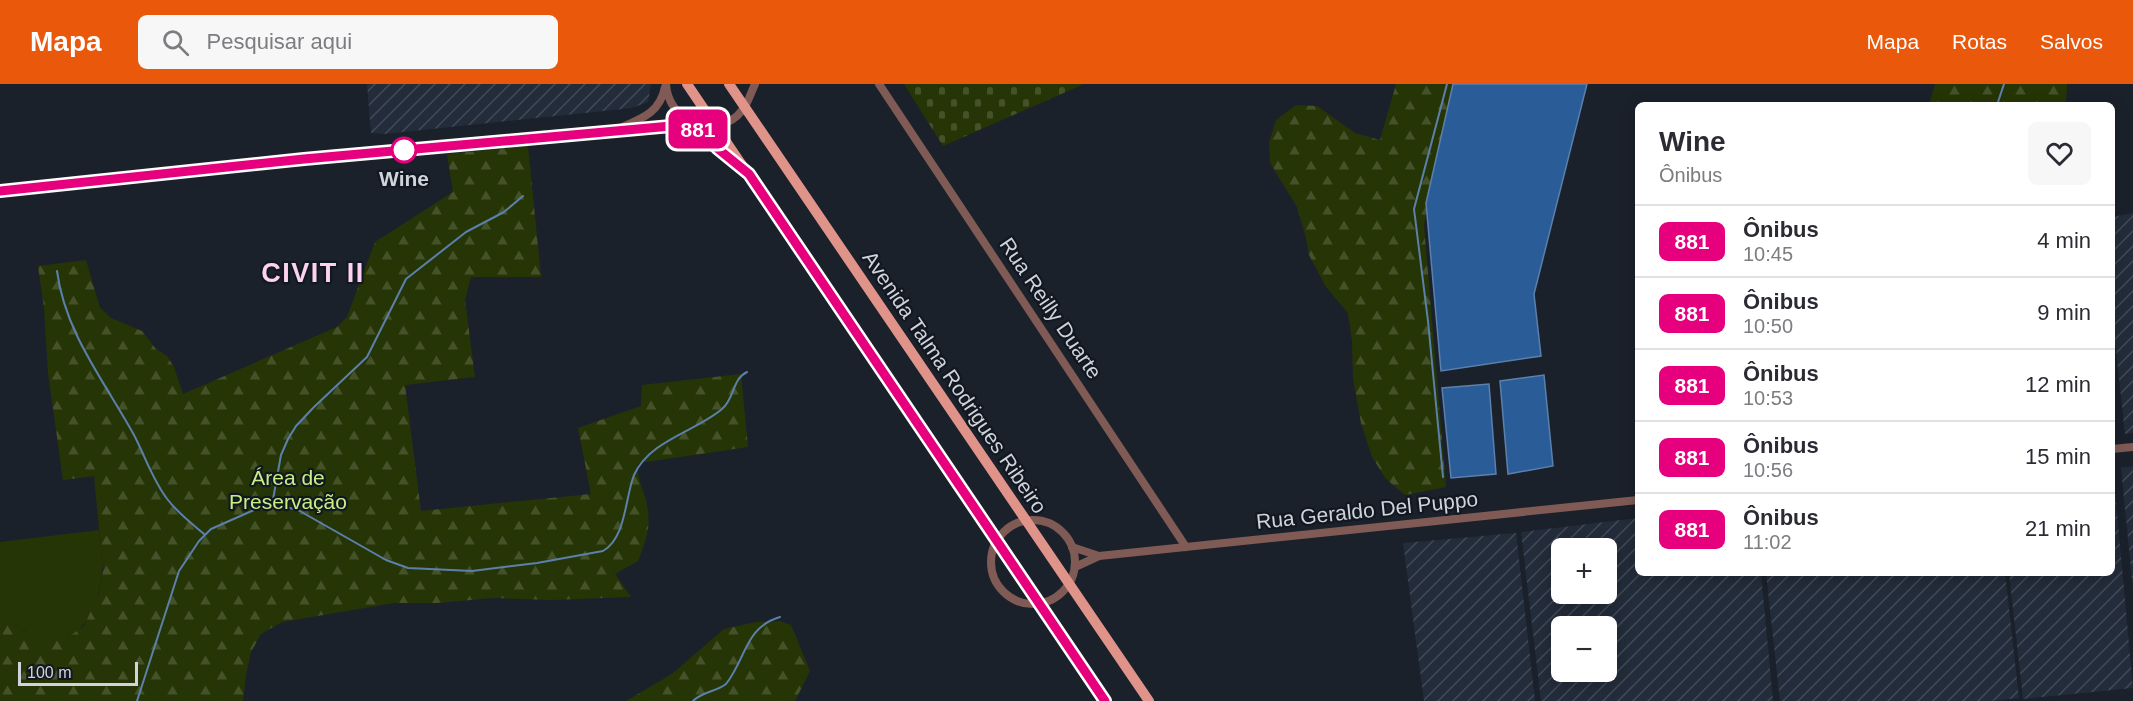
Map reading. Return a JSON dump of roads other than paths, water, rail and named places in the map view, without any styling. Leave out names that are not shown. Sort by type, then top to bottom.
[{"type":"main road","points":[[687,84],[1105,701]]},
{"type":"main road","name":"Avenida Talma Rodrigues Ribeiro","points":[[729,84],[1149,701]]},
{"type":"main road","points":[[690,122],[749,174]]},
{"type":"street","points":[[666,84],[673,107],[690,122]]},
{"type":"street","points":[[612,131],[652,113],[662,98],[666,84]]},
{"type":"street","name":"Rua Reilly Duarte","points":[[881,86],[1186,546]]},
{"type":"street","points":[[0,191],[304,159],[671,126],[690,122],[716,126],[734,118],[745,107],[753,87]]},
{"type":"street","points":[[2115,449],[2133,447]]},
{"type":"street","name":"Rua Geraldo Del Puppo","points":[[1075,567],[1099,556],[1635,500]]},
{"type":"street","points":[[1025,520],[1038,520],[1056,527],[1066,535],[1072,546],[1075,567],[1069,584],[1056,597],[1040,603],[1019,601],[1007,594],[998,583],[992,570],[992,557],[998,540],[1009,527],[1025,520]]},
{"type":"street","name":"Rua Geraldo Del Puppo","points":[[1072,546],[1099,556]]},
{"type":"water","points":[[1453,84],[1587,84],[1534,294],[1541,356],[1441,371],[1426,203]]},
{"type":"water","points":[[1544,375],[1553,466],[1508,474],[1500,381]]},
{"type":"water","points":[[1489,384],[1496,474],[1451,478],[1442,388]]},
{"type":"waterway","points":[[1443,477],[1428,321],[1414,209],[1447,84]]},
{"type":"waterway","points":[[1998,102],[2004,84]]},
{"type":"waterway","points":[[272,505],[281,455],[288,439],[296,426],[314,407],[367,357],[406,279],[466,232],[504,212],[523,196]]},
{"type":"waterway","points":[[57,271],[61,294],[77,336],[134,435],[158,485],[176,509],[204,534]]},
{"type":"waterway","points":[[137,701],[179,571],[199,541],[211,529],[254,510],[277,505],[298,510],[386,560],[408,568],[472,571],[537,563],[603,551],[611,545],[621,527],[631,484],[641,463],[662,445],[722,409],[739,379],[747,372]]},
{"type":"waterway","points":[[693,701],[726,684],[753,636],[768,622],[780,617]]},
{"type":"place","name":"Wine","points":[[404,150]]},
{"type":"district","name":"CIVIT II","points":[[313,273]]},
{"type":"park label","name":"Área de Preservação","points":[[288,489]]}]
